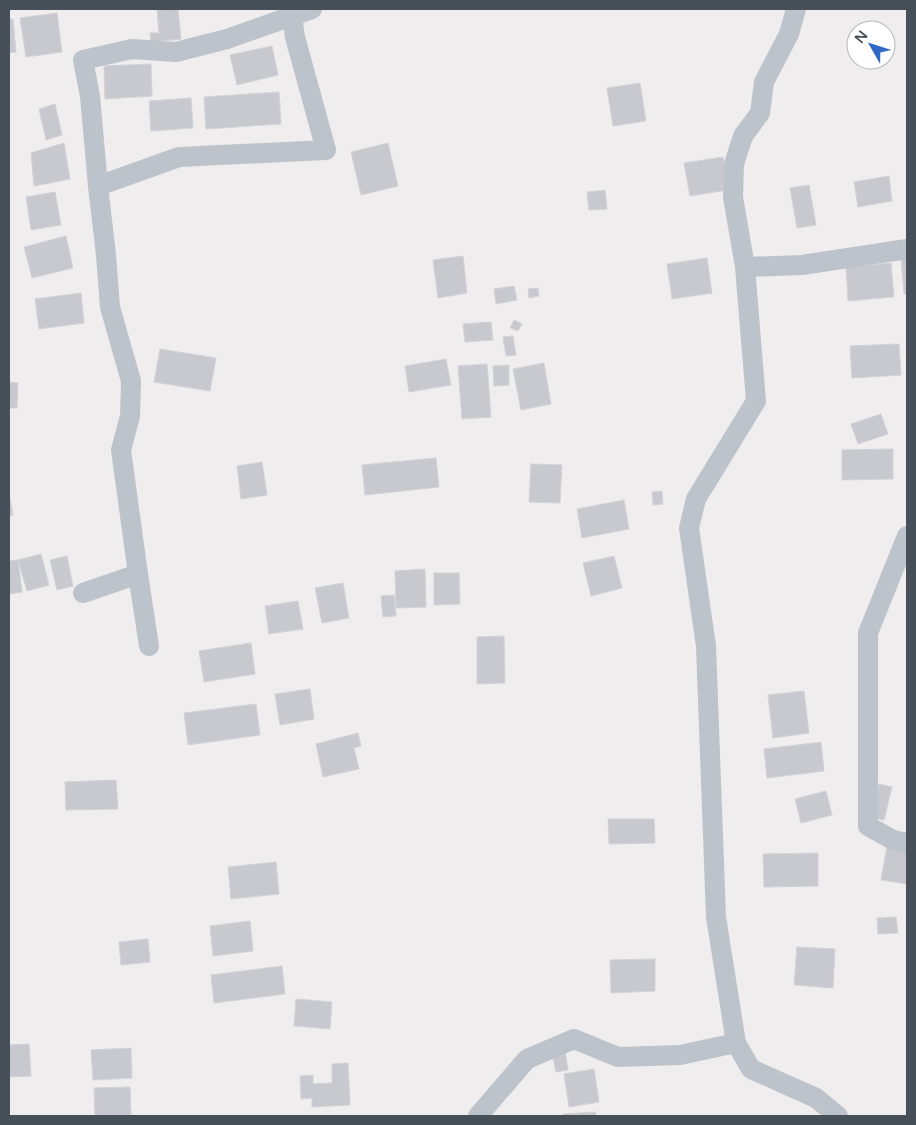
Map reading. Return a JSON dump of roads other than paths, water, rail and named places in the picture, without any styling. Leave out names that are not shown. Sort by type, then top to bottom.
[{"type":"street","points":[[149,646],[121,450],[130,416],[131,381],[110,307],[90,96],[83,60],[132,49],[176,52],[227,39],[312,9]]},
{"type":"street","points":[[796,9],[789,34],[764,82],[760,113],[743,136],[734,164],[733,197],[745,267],[756,401],[696,499],[688,528],[706,646],[716,917],[736,1043],[751,1069],[816,1098],[838,1116]]},
{"type":"street","points":[[98,186],[179,157],[326,150],[295,37],[292,16]]},
{"type":"street","points":[[745,267],[802,265],[907,249]]},
{"type":"street","points":[[907,536],[868,633],[868,826],[893,840],[907,843]]},
{"type":"street","points":[[83,593],[138,574]]},
{"type":"street","points":[[478,1116],[527,1059],[574,1039],[618,1057],[680,1055],[736,1043]]}]
